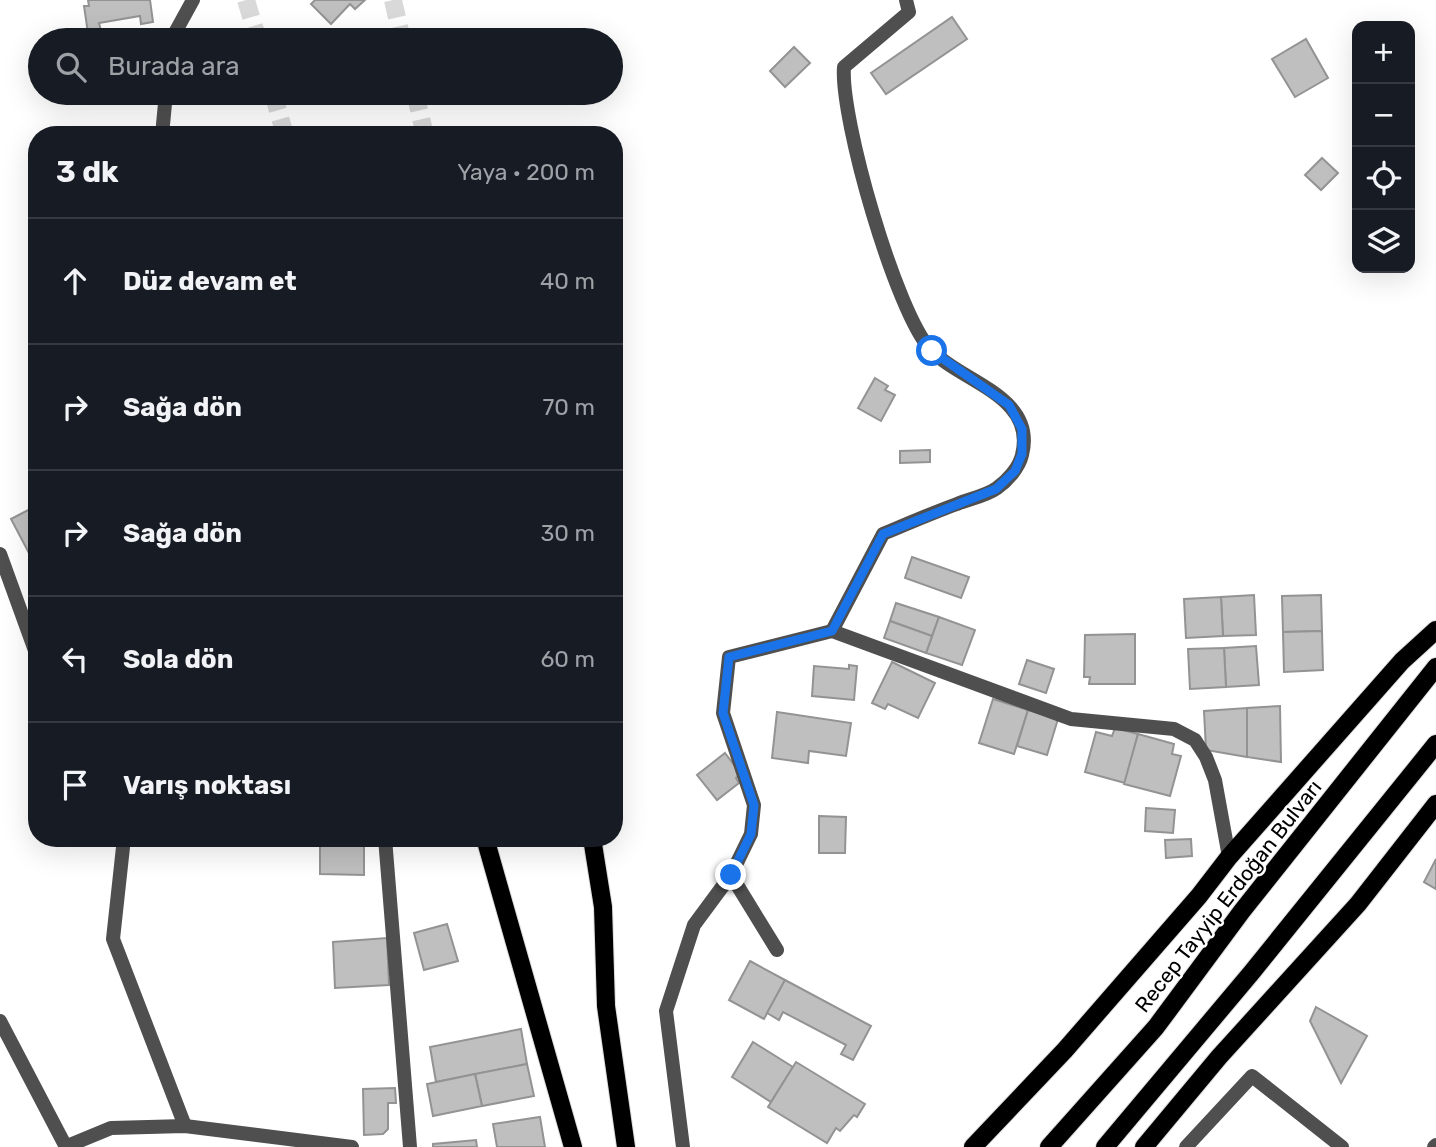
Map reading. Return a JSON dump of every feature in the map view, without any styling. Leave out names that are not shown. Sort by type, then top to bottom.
[{"type":"main road","points":[[973,1147],[1065,1050],[1199,896],[1229,857],[1402,661],[1436,631]]},
{"type":"main road","name":"Recep Tayyip Erdoğan Bulvarı","points":[[1049,1147],[1156,1027],[1242,911],[1436,667]]},
{"type":"main road","points":[[1105,1147],[1252,972],[1436,744]]},
{"type":"main road","points":[[1144,1147],[1219,1057],[1358,904],[1436,804]]},
{"type":"main road","points":[[488,847],[573,1147]]},
{"type":"main road","points":[[593,847],[603,907],[607,1006],[626,1147]]},
{"type":"street","points":[[177,28],[193,0]]},
{"type":"street","points":[[832,631],[883,534],[996,489],[1015,471],[1022,454],[1022,429],[1009,405],[932,351],[920,335],[902,301],[869,199],[842,88],[844,67],[909,12],[906,0]]},
{"type":"street","points":[[163,126],[165,105]]},
{"type":"street","points":[[0,554],[28,631]]},
{"type":"street","points":[[682,1147],[666,1011],[694,925],[731,875],[751,834],[754,805],[723,713],[729,657],[832,631],[1071,719],[1174,729],[1195,740],[1206,757],[1215,780],[1229,857]]},
{"type":"street","points":[[123,847],[113,939],[185,1126]]},
{"type":"street","points":[[386,847],[410,1147]]},
{"type":"street","points":[[731,875],[777,950]]},
{"type":"street","points":[[0,1021],[66,1147],[111,1128],[185,1126],[352,1147]]},
{"type":"street","points":[[1186,1147],[1252,1076],[1342,1147]]},
{"type":"building","points":[[88,0],[150,0],[153,22],[141,24],[140,16],[99,23],[100,28],[87,28],[84,6],[89,6]]},
{"type":"building","points":[[315,0],[365,0],[355,9],[350,4],[331,24],[311,4]]},
{"type":"building","points":[[952,17],[967,39],[886,94],[871,73]]},
{"type":"building","points":[[1306,39],[1328,78],[1295,97],[1272,59]]},
{"type":"building","points":[[794,47],[810,63],[785,87],[770,71]]},
{"type":"building","points":[[1322,158],[1338,173],[1321,190],[1305,175]]},
{"type":"building","points":[[875,378],[888,386],[885,390],[895,395],[881,421],[858,408]]},
{"type":"building","points":[[930,450],[930,462],[900,463],[900,451]]},
{"type":"building","points":[[28,510],[28,551],[11,519]]},
{"type":"building","points":[[912,557],[969,577],[961,598],[905,578]]},
{"type":"building","points":[[1254,595],[1256,635],[1223,636],[1221,597]]},
{"type":"building","points":[[1321,595],[1322,631],[1283,632],[1282,596]]},
{"type":"building","points":[[1221,597],[1223,636],[1186,638],[1184,599]]},
{"type":"building","points":[[896,603],[939,617],[932,636],[890,621]]},
{"type":"building","points":[[939,617],[975,630],[962,665],[926,653]]},
{"type":"building","points":[[890,621],[932,636],[926,653],[884,638]]},
{"type":"building","points":[[1322,631],[1323,670],[1284,672],[1283,632]]},
{"type":"building","points":[[1135,634],[1135,684],[1089,684],[1090,677],[1084,677],[1085,635]]},
{"type":"building","points":[[1256,646],[1259,685],[1226,687],[1224,648]]},
{"type":"building","points":[[1224,648],[1226,687],[1190,689],[1188,649]]},
{"type":"building","points":[[1027,660],[1054,669],[1046,693],[1019,684]]},
{"type":"building","points":[[892,662],[935,683],[918,718],[888,704],[885,709],[872,703]]},
{"type":"building","points":[[849,665],[857,666],[854,700],[812,696],[814,666],[849,669]]},
{"type":"building","points":[[993,699],[1028,710],[1014,754],[979,743]]},
{"type":"building","points":[[1280,706],[1281,762],[1247,757],[1247,708]]},
{"type":"building","points":[[1247,708],[1247,757],[1206,750],[1204,711]]},
{"type":"building","points":[[1028,710],[1058,719],[1047,755],[1017,746]]},
{"type":"building","points":[[777,712],[851,723],[846,756],[809,751],[808,763],[772,758]]},
{"type":"building","points":[[1115,728],[1138,734],[1125,783],[1085,772],[1096,732],[1112,736]]},
{"type":"building","points":[[1138,734],[1174,744],[1172,754],[1181,756],[1170,796],[1124,784]]},
{"type":"building","points":[[725,753],[741,774],[736,778],[739,783],[717,800],[697,775]]},
{"type":"building","points":[[1146,808],[1175,810],[1173,833],[1145,831]]},
{"type":"building","points":[[819,816],[846,817],[845,853],[819,853]]},
{"type":"building","points":[[1191,839],[1192,856],[1166,858],[1165,840]]},
{"type":"building","points":[[320,847],[364,847],[364,875],[320,874]]},
{"type":"building","points":[[1436,859],[1436,889],[1424,882]]},
{"type":"building","points":[[447,924],[458,961],[424,970],[414,933]]},
{"type":"building","points":[[387,938],[389,985],[335,988],[333,942]]},
{"type":"building","points":[[750,961],[785,980],[764,1019],[729,1000]]},
{"type":"building","points":[[785,980],[871,1026],[853,1060],[841,1054],[846,1045],[783,1012],[779,1020],[767,1013]]},
{"type":"building","points":[[1316,1007],[1367,1036],[1341,1083],[1310,1021]]},
{"type":"building","points":[[521,1029],[527,1064],[436,1082],[430,1047]]},
{"type":"building","points":[[753,1042],[793,1067],[771,1102],[732,1077]]},
{"type":"building","points":[[796,1062],[865,1104],[857,1117],[854,1115],[840,1131],[836,1128],[827,1143],[768,1107]]},
{"type":"building","points":[[527,1064],[534,1096],[482,1106],[475,1074]]},
{"type":"building","points":[[475,1074],[482,1106],[433,1116],[427,1084]]},
{"type":"building","points":[[395,1088],[396,1103],[388,1103],[388,1129],[383,1134],[364,1135],[363,1089]]},
{"type":"building","points":[[540,1117],[545,1147],[497,1147],[493,1124]]},
{"type":"building","points":[[476,1140],[477,1147],[433,1147],[433,1144]]},
{"type":"tunnel","points":[[246,0],[254,28]]},
{"type":"tunnel","points":[[393,0],[399,28]]},
{"type":"tunnel","points":[[276,105],[282,126]]},
{"type":"tunnel","points":[[418,105],[423,126]]},
{"type":"route","points":[[731,875],[751,834],[754,805],[723,713],[729,657],[832,631],[883,534],[996,489],[1015,471],[1022,454],[1022,429],[1009,405],[932,351]]}]
